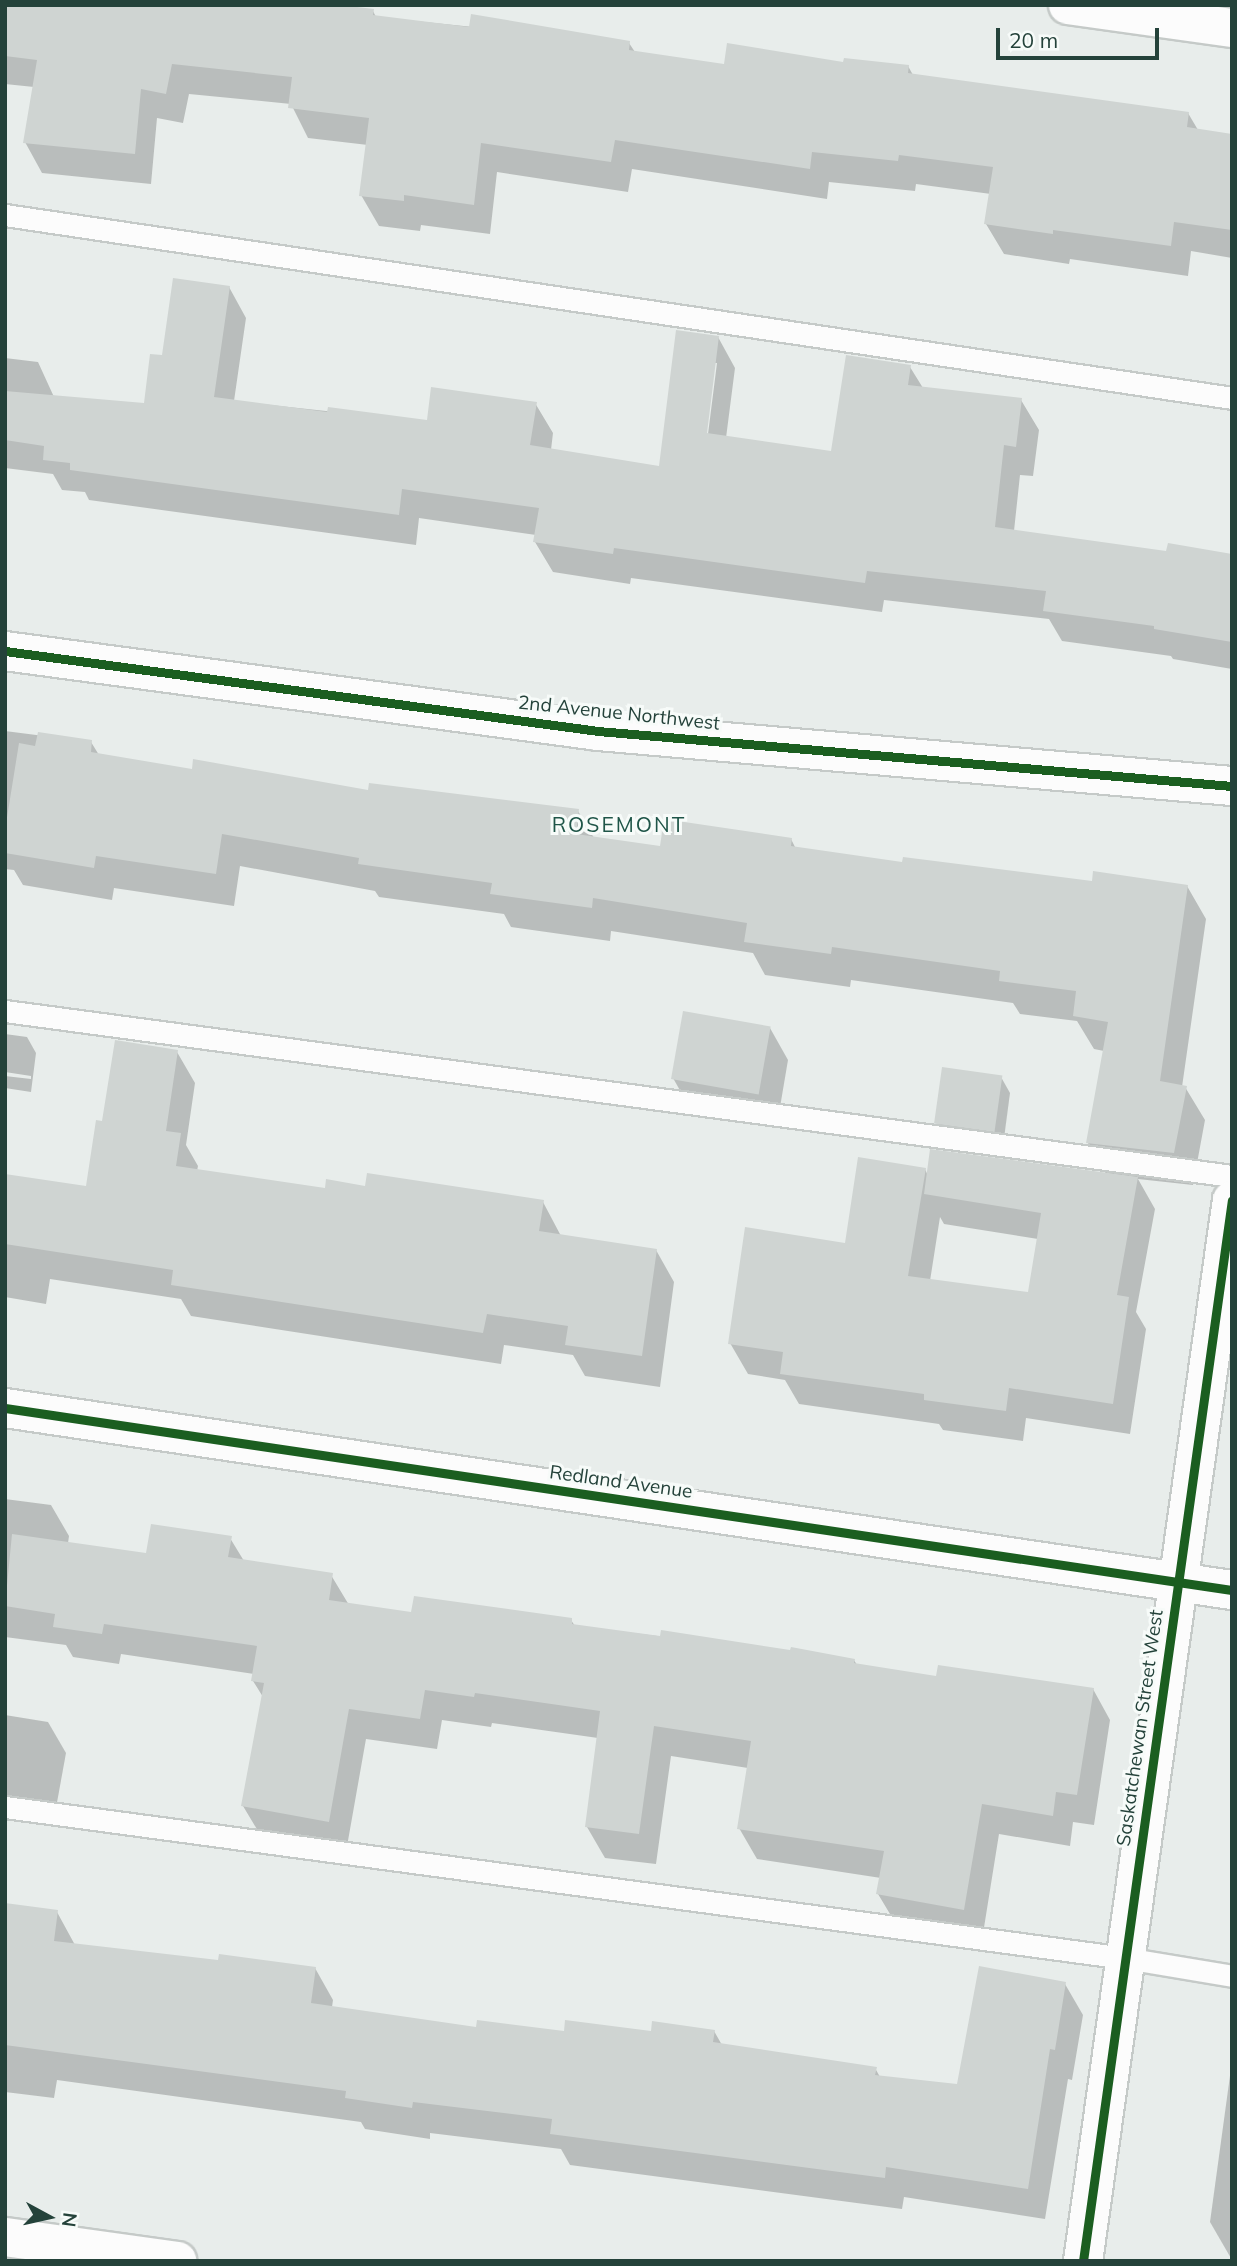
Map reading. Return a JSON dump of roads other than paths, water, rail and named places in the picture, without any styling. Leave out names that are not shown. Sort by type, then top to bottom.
[{"type":"street","points":[[1068,5],[1232,28]]},
{"type":"street","name":"2nd Avenue Northwest","points":[[5,651],[598,731],[1232,786]]},
{"type":"street","name":"Saskatchewan Street West","points":[[1083,2261],[1232,1200]]},
{"type":"street","name":"Redland Avenue","points":[[5,1408],[1232,1590]]},
{"type":"street","points":[[5,2236],[177,2261]]},
{"type":"lane","points":[[5,215],[1232,398]]},
{"type":"lane","points":[[5,1011],[1232,1176]]},
{"type":"lane","points":[[5,1807],[1125,1958],[1232,1976]]},
{"type":"district","name":"ROSEMONT","points":[[619,824]]}]
